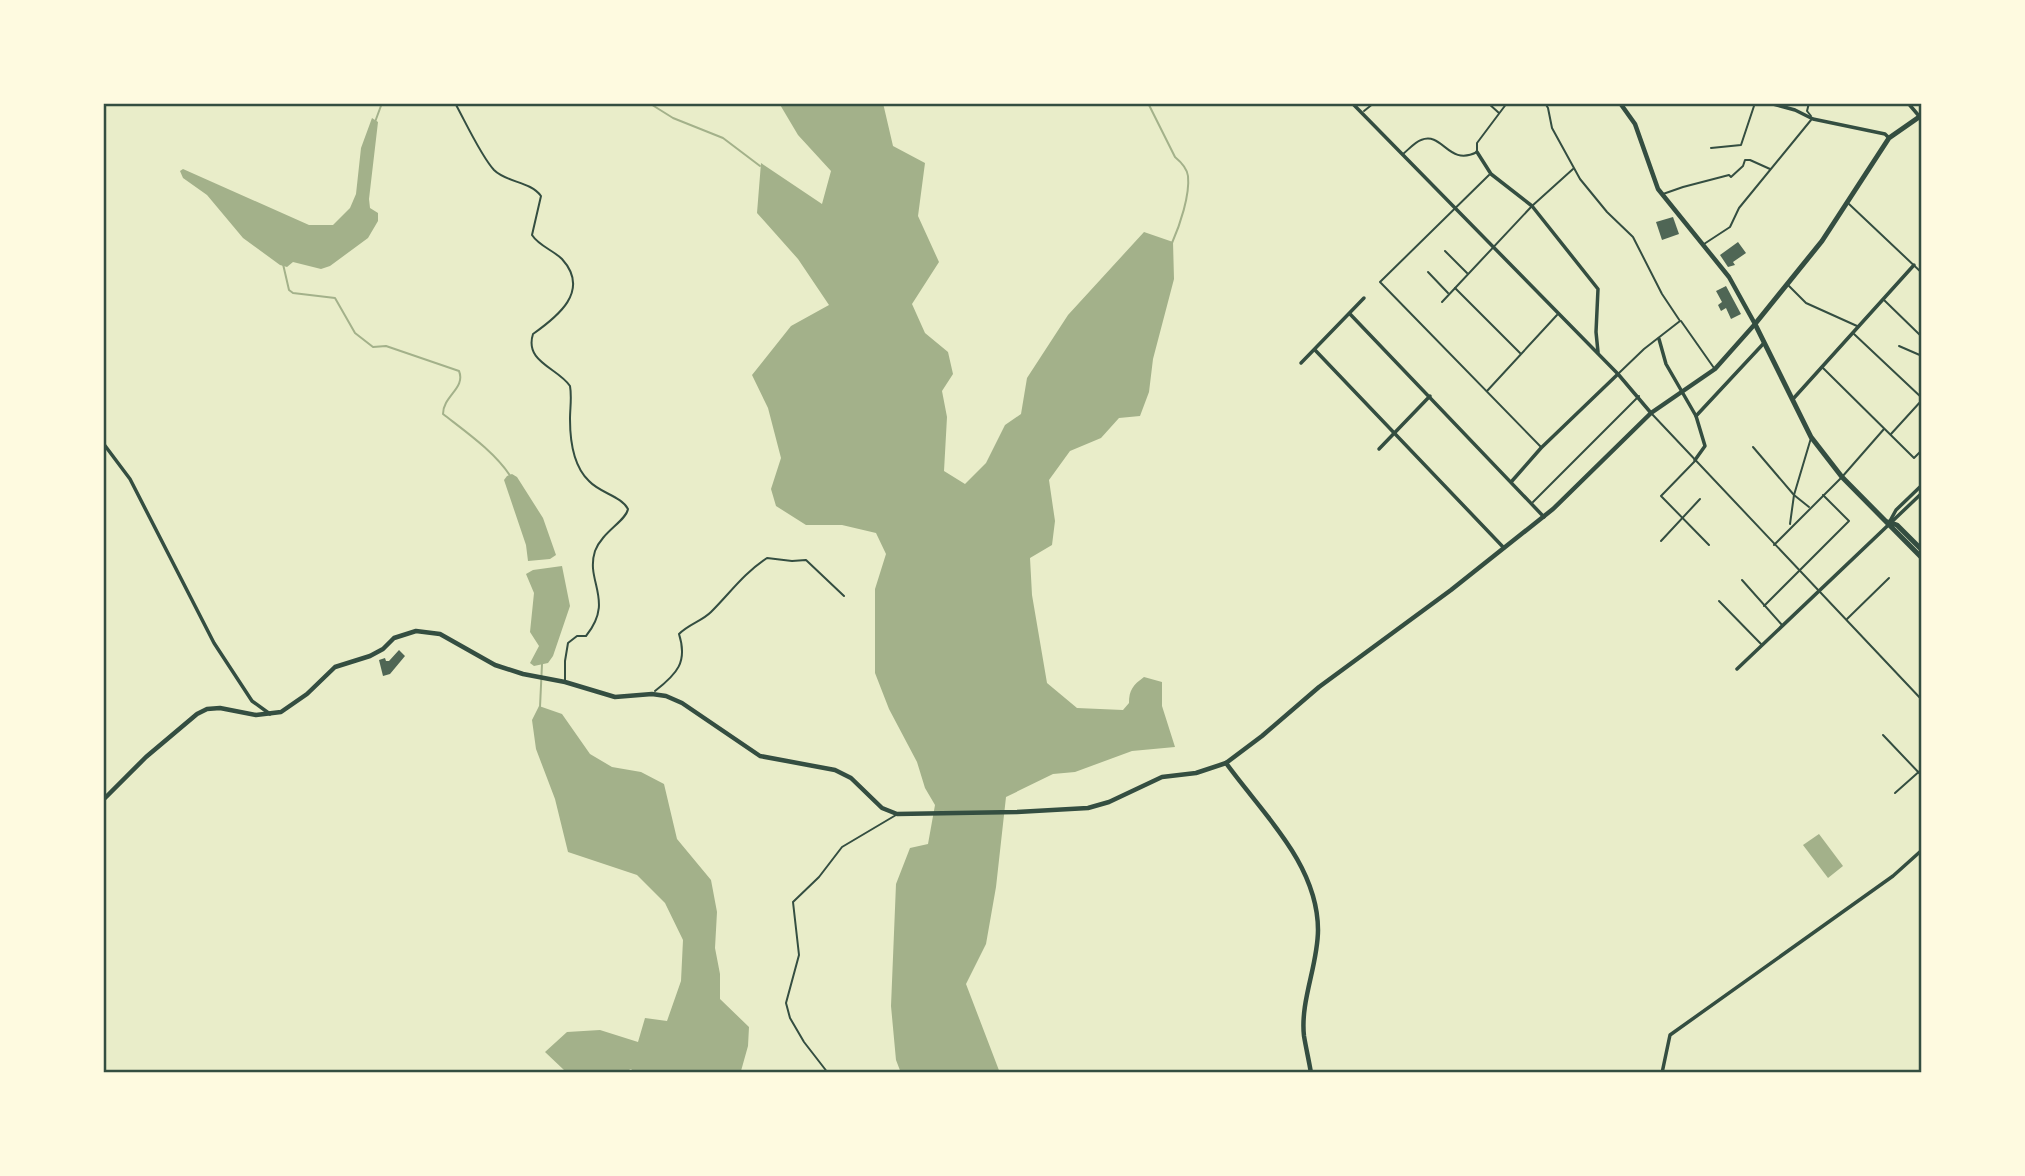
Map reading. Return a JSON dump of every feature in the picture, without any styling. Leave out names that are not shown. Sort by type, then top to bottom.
[{"type":"main road","points":[[1920,115],[1889,138],[1788,285],[1755,324],[1811,437],[1842,477],[1922,558]]},
{"type":"main road","points":[[1888,522],[1897,525],[1922,550]]},
{"type":"street","points":[[1352,103],[1618,374],[1651,413]]},
{"type":"street","points":[[103,800],[146,757],[197,714],[207,709],[220,708],[257,715],[282,712],[335,667],[370,656],[383,649],[394,638],[416,631],[440,634],[495,665],[538,677],[615,696],[666,696],[682,703],[760,756],[835,770],[851,778],[882,808],[897,814],[1088,808],[1109,802],[1162,777],[1196,773],[1226,764],[1320,687],[1544,517],[1651,413],[1715,369],[1755,324],[1728,277],[1663,195],[1654,180],[1635,124],[1620,103]]},
{"type":"street","points":[[1746,103],[1773,104],[1795,110],[1813,119],[1885,134],[1889,138]]},
{"type":"street","points":[[1908,103],[1920,115]]},
{"type":"street","points":[[1477,152],[1491,174],[1532,206],[1598,289],[1598,354]]},
{"type":"street","points":[[1793,400],[1913,265]]},
{"type":"street","points":[[1301,363],[1364,298]]},
{"type":"street","points":[[1350,314],[1544,517]]},
{"type":"street","points":[[1659,339],[1666,364],[1696,416],[1705,446],[1695,460]]},
{"type":"street","points":[[1696,416],[1765,343]]},
{"type":"street","points":[[1315,350],[1504,548]]},
{"type":"street","points":[[1512,481],[1541,448],[1618,374]]},
{"type":"street","points":[[1379,449],[1430,396]]},
{"type":"street","points":[[103,443],[130,479],[214,643],[252,701],[270,714]]},
{"type":"street","points":[[1888,522],[1896,510],[1922,485]]},
{"type":"street","points":[[1737,669],[1888,522],[1922,493]]},
{"type":"street","points":[[1226,764],[1295,854],[1305,873],[1314,901],[1318,930],[1304,1036],[1311,1073]]},
{"type":"street","points":[[1662,1073],[1670,1035],[1893,876],[1922,850]]},
{"type":"lane","points":[[455,103],[494,170],[510,180],[536,190],[541,196],[532,235],[563,260],[573,287],[563,310],[533,334],[532,348],[542,364],[561,376],[570,386],[571,446],[585,477],[600,491],[624,502],[628,509],[625,518],[605,533],[595,552],[594,573],[600,594],[597,616],[594,627],[586,636],[577,636],[568,643],[565,682]]},
{"type":"lane","points":[[1360,114],[1374,103]]},
{"type":"lane","points":[[1488,103],[1500,113]]},
{"type":"lane","points":[[1402,155],[1421,139],[1436,141],[1462,158],[1477,152],[1478,143],[1507,103]]},
{"type":"lane","points":[[1545,103],[1552,128],[1580,179],[1607,212],[1633,237],[1655,281],[1715,369]]},
{"type":"lane","points":[[1703,245],[1730,227],[1739,208],[1813,119],[1807,111],[1809,103]]},
{"type":"lane","points":[[1711,148],[1741,145],[1754,105]]},
{"type":"lane","points":[[1663,195],[1728,175],[1731,177],[1743,166],[1745,160],[1771,170]]},
{"type":"lane","points":[[1442,302],[1532,206],[1574,168]]},
{"type":"lane","points":[[1491,174],[1380,282],[1541,448]]},
{"type":"lane","points":[[1847,202],[1922,273]]},
{"type":"lane","points":[[1445,251],[1468,274]]},
{"type":"lane","points":[[1428,272],[1448,294]]},
{"type":"lane","points":[[1788,285],[1806,303],[1858,326]]},
{"type":"lane","points":[[1455,288],[1521,354]]},
{"type":"lane","points":[[1883,299],[1922,337]]},
{"type":"lane","points":[[1486,391],[1559,313]]},
{"type":"lane","points":[[1618,374],[1644,349],[1680,321]]},
{"type":"lane","points":[[1853,333],[1922,399],[1891,434]]},
{"type":"lane","points":[[1899,345],[1922,356]]},
{"type":"lane","points":[[1822,367],[1914,458],[1922,450]]},
{"type":"lane","points":[[1532,503],[1639,396]]},
{"type":"lane","points":[[1651,413],[1922,700]]},
{"type":"lane","points":[[1774,545],[1842,477],[1884,429]]},
{"type":"lane","points":[[1790,527],[1794,495],[1811,437]]},
{"type":"lane","points":[[1753,447],[1794,495],[1810,508]]},
{"type":"lane","points":[[1695,460],[1661,496],[1709,545]]},
{"type":"lane","points":[[1764,606],[1849,521],[1823,495]]},
{"type":"lane","points":[[1661,541],[1700,499]]},
{"type":"lane","points":[[652,694],[678,670],[684,653],[679,634],[693,622],[709,615],[748,570],[767,558],[806,560],[845,596]]},
{"type":"lane","points":[[1846,620],[1889,578]]},
{"type":"lane","points":[[1742,580],[1782,625]]},
{"type":"lane","points":[[1719,601],[1762,645]]},
{"type":"lane","points":[[1883,735],[1922,776]]},
{"type":"lane","points":[[1895,793],[1922,769]]},
{"type":"lane","points":[[828,1073],[804,1042],[790,1018],[786,1003],[799,955],[793,902],[819,877],[842,847],[897,814]]},
{"type":"lane","points":[[103,1063],[105,1073]]},
{"type":"shaded area","points":[[779,103],[883,103],[893,146],[925,163],[918,216],[939,262],[912,304],[925,333],[948,352],[953,374],[942,391],[947,417],[944,471],[965,484],[986,463],[1005,425],[1021,414],[1027,378],[1068,315],[1144,232],[1173,242],[1174,279],[1153,359],[1149,392],[1140,416],[1119,418],[1101,438],[1070,451],[1049,480],[1055,521],[1052,545],[1030,558],[1032,595],[1047,683],[1077,708],[1123,710],[1129,703],[1132,688],[1144,677],[1162,682],[1162,706],[1175,747],[1132,751],[1075,772],[1053,774],[1006,797],[996,887],[986,944],[966,984],[1000,1073],[901,1073],[896,1060],[891,1006],[896,884],[910,848],[928,844],[935,805],[925,788],[917,762],[889,709],[875,673],[875,589],[886,554],[876,533],[842,525],[806,525],[776,506],[771,489],[781,458],[768,408],[752,375],[791,326],[829,305],[798,259],[757,213],[761,163],[822,204],[831,171],[798,135]]},
{"type":"shaded area","points":[[372,118],[378,122],[369,199],[370,208],[378,213],[378,221],[368,238],[330,266],[321,269],[293,262],[287,267],[280,265],[243,238],[207,195],[183,178],[180,171],[183,169],[309,225],[333,225],[350,208],[356,194],[361,148]]},
{"type":"shaded area","points":[[512,474],[517,477],[543,518],[556,555],[550,559],[528,561],[526,545],[504,480]]},
{"type":"shaded area","points":[[562,566],[570,606],[553,656],[548,663],[534,666],[530,663],[539,646],[530,632],[534,593],[526,574],[533,570]]},
{"type":"shaded area","points":[[539,706],[562,714],[590,754],[612,767],[641,772],[664,784],[677,839],[711,880],[717,912],[715,948],[720,974],[720,999],[749,1027],[742,1073],[635,1073],[631,1069],[622,1073],[564,1070],[545,1052],[567,1032],[600,1030],[638,1042],[645,1018],[667,1021],[681,981],[683,940],[665,903],[637,875],[568,852],[555,799],[536,749],[532,720]]},
{"type":"shaded area","points":[[1819,834],[1843,866],[1828,878],[1803,845]]},
{"type":"building","points":[[1673,217],[1679,234],[1662,240],[1656,222]]},
{"type":"building","points":[[1738,242],[1746,253],[1733,262],[1735,265],[1728,267],[1720,255]]},
{"type":"building","points":[[1726,286],[1741,314],[1731,319],[1726,308],[1721,311],[1718,305],[1722,302],[1716,291]]},
{"type":"building","points":[[399,650],[405,656],[390,674],[383,676],[379,660],[385,658],[389,661]]},
{"type":"waterway","points":[[375,122],[382,103]]},
{"type":"waterway","points":[[649,103],[673,118],[723,138],[760,166]]},
{"type":"waterway","points":[[1148,103],[1175,157],[1188,176],[1186,201],[1172,243]]},
{"type":"waterway","points":[[283,264],[289,290],[293,293],[335,298],[355,333],[373,347],[386,346],[459,371],[459,382],[446,402],[443,414],[489,451],[511,477]]},
{"type":"waterway","points":[[540,707],[542,664]]}]
